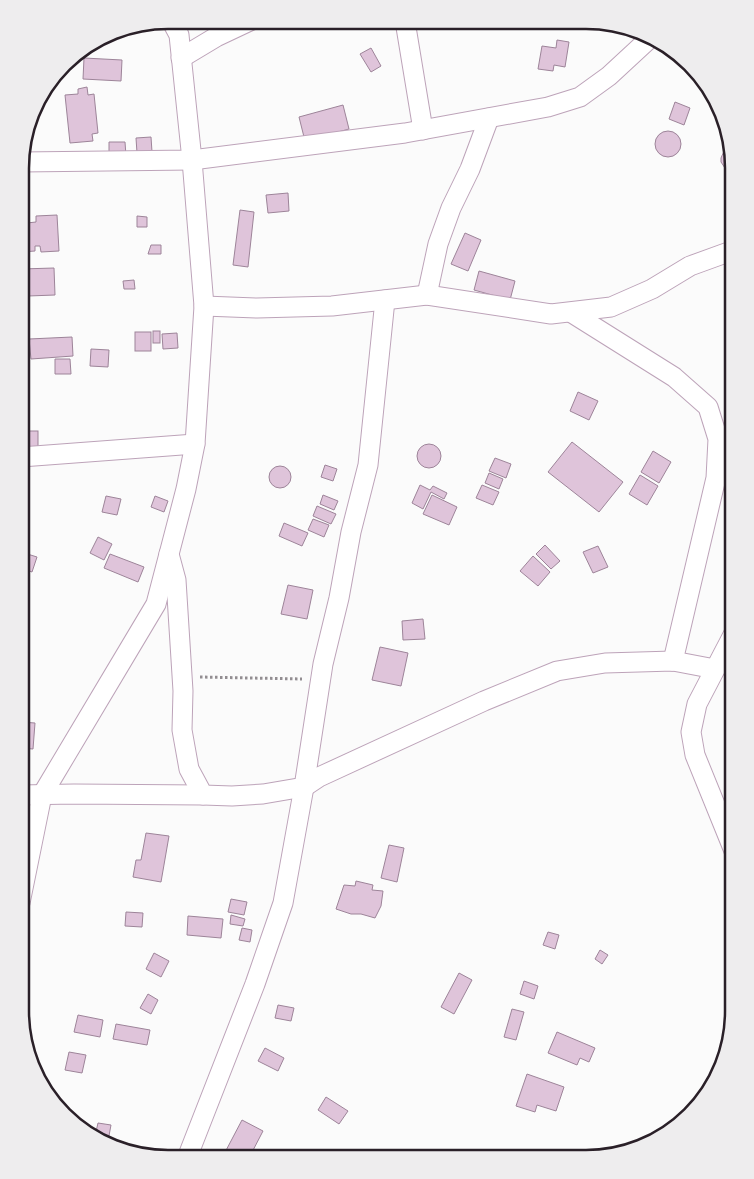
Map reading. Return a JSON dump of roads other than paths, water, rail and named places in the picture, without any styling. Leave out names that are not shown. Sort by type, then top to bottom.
[{"type":"street","points":[[29,859],[42,795],[156,604],[186,489],[195,444],[204,306],[192,160],[179,35],[176,29]]},
{"type":"street","points":[[181,58],[233,29]]},
{"type":"street","points":[[406,29],[423,130]]},
{"type":"street","points":[[29,162],[192,160],[423,130],[548,107],[580,97],[609,76],[645,42]]},
{"type":"street","points":[[427,294],[438,244],[451,208],[470,169],[489,118]]},
{"type":"street","points":[[204,306],[267,308],[332,306],[427,294],[551,314],[572,313],[611,307],[652,289],[690,266],[725,253]]},
{"type":"street","points":[[190,1150],[255,984],[284,903],[320,680],[339,598],[351,532],[368,465],[385,300]]},
{"type":"street","points":[[572,313],[674,377],[708,407],[718,439],[716,478],[672,661]]},
{"type":"street","points":[[29,456],[195,444]]},
{"type":"street","points":[[169,554],[176,580],[182,677],[182,730],[189,769],[204,795]]},
{"type":"street","points":[[725,650],[697,704],[691,732],[695,755],[725,829]]},
{"type":"street","points":[[29,795],[232,796],[263,794],[304,787],[319,777],[440,721],[557,671],[606,663],[672,661],[715,669]]}]
